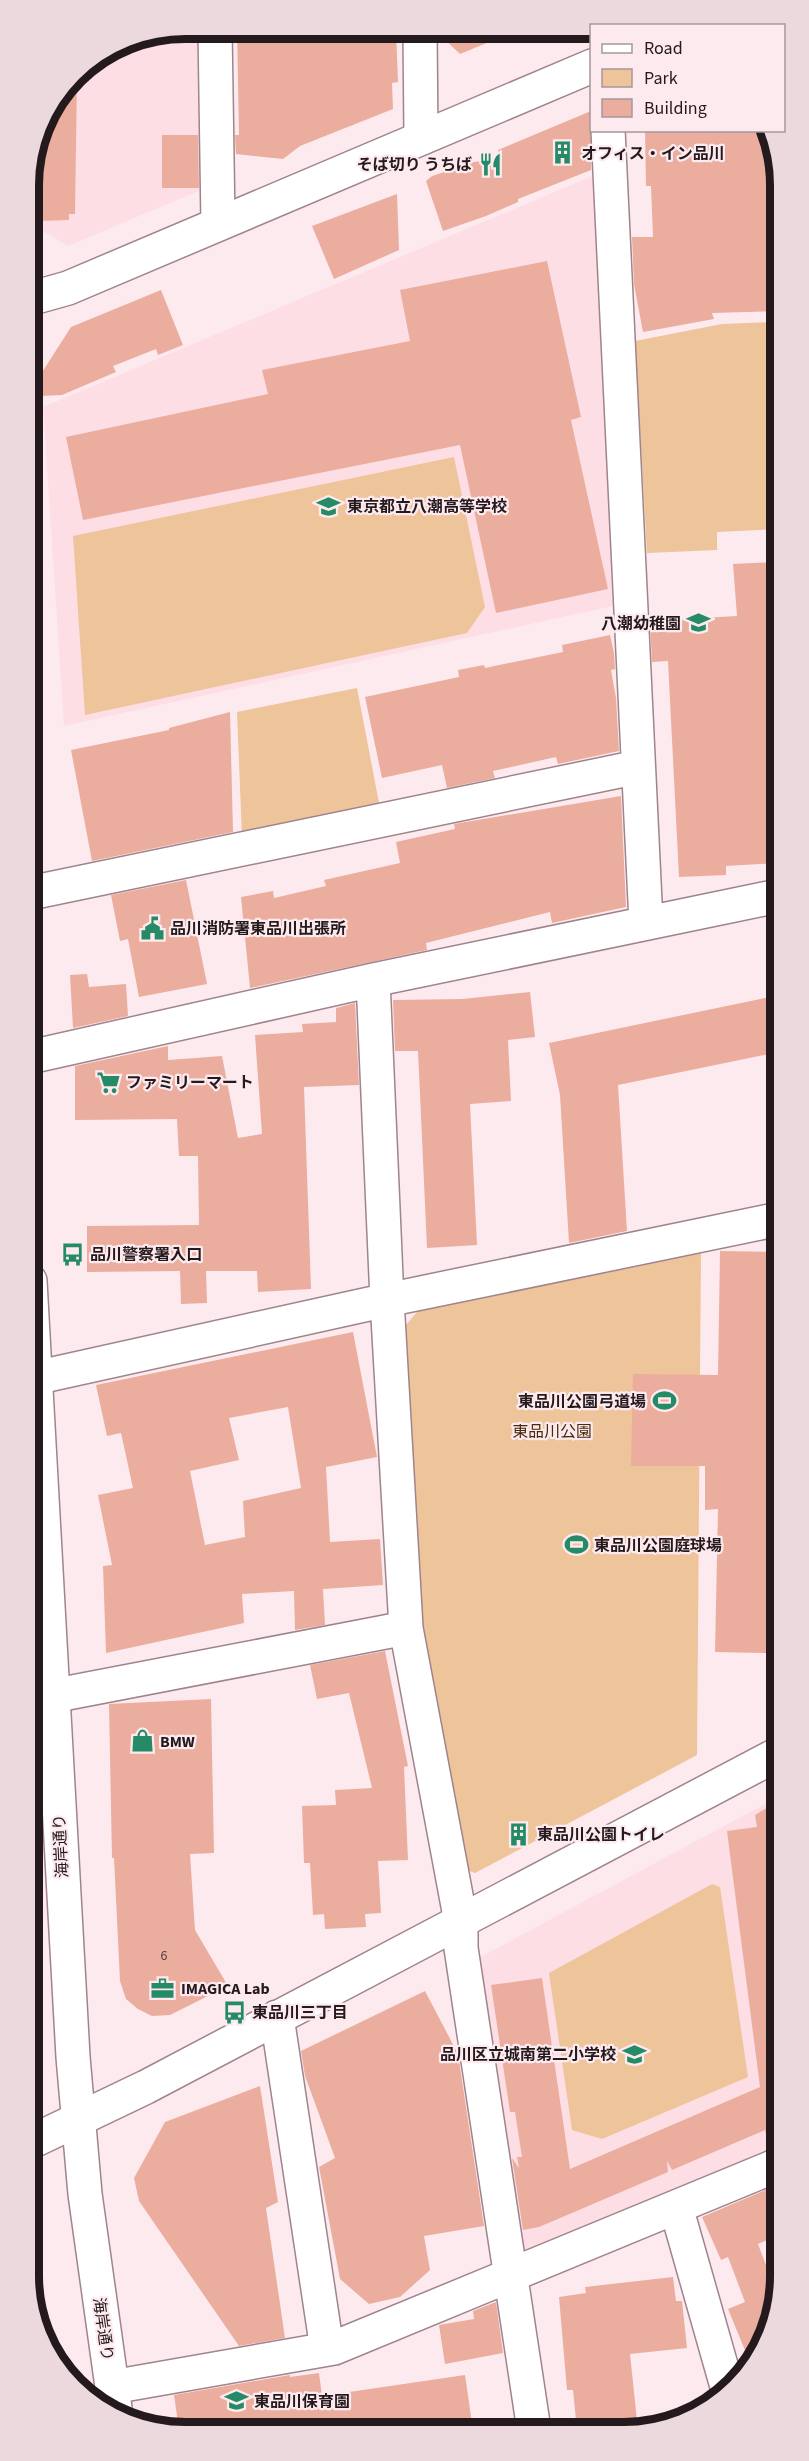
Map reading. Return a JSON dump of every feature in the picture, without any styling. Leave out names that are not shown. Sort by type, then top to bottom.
[{"type":"main road","points":[[215,39],[218,224]]},
{"type":"main road","points":[[420,39],[421,138]]},
{"type":"main road","points":[[39,296],[68,288],[590,66]]},
{"type":"main road","points":[[608,132],[646,923]]},
{"type":"main road","points":[[39,891],[638,767]]},
{"type":"main road","points":[[39,1055],[373,980],[770,898]]},
{"type":"main road","points":[[373,980],[387,1300],[406,1628],[461,1922],[461,1948],[533,2422]]},
{"type":"main road","points":[[39,1378],[387,1300],[770,1221]]},
{"type":"main road","name":"海岸通り","points":[[39,1618],[41,1698],[78,2119],[113,2397]]},
{"type":"main road","points":[[41,1698],[406,1628]]},
{"type":"main road","points":[[39,2138],[146,2087],[770,1758]]},
{"type":"main road","points":[[277,2017],[327,2349]]},
{"type":"main road","points":[[113,2397],[327,2349],[770,2168]]},
{"type":"main road","points":[[676,2207],[725,2381]]},
{"type":"shaded area","points":[[202,39],[201,190],[68,246],[39,229],[39,176],[50,129],[69,96],[89,75],[129,50],[166,40]]},
{"type":"shaded area","name":"東京都立八潮高等学校","points":[[595,175],[613,606],[64,726],[43,407]]},
{"type":"shaded area","name":"品川区立城南第二小学校","points":[[770,1801],[770,2152],[531,2259],[518,2248],[475,1960]]},
{"type":"green space","points":[[770,322],[770,529],[717,532],[717,550],[647,553],[635,341],[722,324]]},
{"type":"green space","points":[[454,457],[485,607],[467,633],[85,715],[73,536]]},
{"type":"green space","points":[[357,688],[380,808],[242,837],[237,712]]},
{"type":"green space","name":"東品川公園","points":[[701,1253],[697,1755],[475,1873],[464,1869],[415,1634],[400,1332],[423,1305]]},
{"type":"green space","points":[[712,1884],[720,1887],[748,2077],[602,2139],[572,2130],[549,1973]]},
{"type":"building","points":[[237,39],[396,39],[398,82],[392,83],[393,109],[300,146],[283,159],[236,154],[235,135],[239,135]]},
{"type":"building","points":[[444,39],[497,39],[460,54]]},
{"type":"building","points":[[77,88],[75,214],[69,214],[69,220],[39,221],[39,176],[50,129],[69,96]]},
{"type":"building","points":[[590,111],[591,170],[518,199],[518,202],[486,216],[443,231],[426,181],[432,176],[474,162],[499,159],[498,150]]},
{"type":"building","points":[[645,132],[760,132],[769,166],[770,311],[712,313],[714,319],[643,332],[634,284],[632,237],[653,237],[651,186],[646,186]]},
{"type":"building","points":[[162,135],[198,135],[199,188],[162,188]]},
{"type":"building","points":[[397,194],[399,250],[334,279],[312,226]]},
{"type":"building","points":[[547,261],[581,417],[571,420],[608,589],[496,613],[460,445],[83,520],[66,437],[268,394],[262,370],[410,341],[400,290]]},
{"type":"building","points":[[161,290],[183,345],[158,355],[156,349],[113,366],[116,372],[62,395],[40,396],[39,377],[71,327]]},
{"type":"building","points":[[770,562],[770,863],[726,866],[726,875],[679,877],[668,661],[652,662],[650,621],[737,616],[733,564]]},
{"type":"building","points":[[610,635],[614,653],[615,669],[611,670],[616,698],[619,751],[558,764],[556,757],[493,771],[495,778],[447,788],[442,765],[382,778],[365,697],[459,677],[458,670],[484,665],[485,668],[563,652],[562,645]]},
{"type":"building","points":[[230,712],[233,832],[92,861],[71,750],[169,730],[169,728]]},
{"type":"building","points":[[621,796],[626,907],[552,923],[550,912],[426,943],[427,950],[250,988],[241,897],[273,891],[274,898],[326,886],[324,880],[400,863],[396,842],[455,829],[454,824]]},
{"type":"building","points":[[186,880],[207,984],[139,997],[128,939],[120,941],[111,895]]},
{"type":"building","points":[[87,974],[89,987],[126,984],[128,1016],[73,1028],[70,975]]},
{"type":"building","points":[[530,992],[535,1037],[508,1040],[511,1101],[470,1104],[477,1245],[427,1248],[418,1051],[395,1051],[393,1000],[462,999]]},
{"type":"building","points":[[770,997],[770,1054],[618,1085],[627,1231],[569,1243],[560,1095],[549,1043]]},
{"type":"building","points":[[355,1003],[359,1085],[304,1087],[311,1289],[258,1292],[257,1271],[206,1271],[207,1303],[181,1304],[180,1271],[87,1272],[87,1226],[199,1225],[198,1156],[179,1156],[177,1119],[75,1120],[75,1066],[168,1046],[168,1060],[222,1056],[238,1138],[262,1134],[255,1035],[303,1032],[302,1024],[336,1022],[336,1008]]},
{"type":"building","points":[[720,1251],[770,1252],[770,1509],[766,1653],[715,1652],[718,1509],[705,1510],[705,1466],[631,1466],[633,1374],[718,1375]]},
{"type":"building","points":[[353,1332],[377,1457],[326,1467],[330,1542],[380,1539],[383,1585],[323,1589],[325,1625],[295,1630],[294,1591],[242,1594],[244,1623],[106,1653],[103,1566],[112,1565],[98,1495],[133,1488],[121,1433],[107,1436],[96,1385]],"holes":[[[288,1407],[301,1488],[243,1501],[245,1537],[205,1545],[190,1471],[239,1460],[229,1418]]]},
{"type":"building","points":[[385,1651],[408,1766],[404,1767],[408,1860],[378,1861],[381,1913],[365,1914],[366,1927],[325,1929],[324,1914],[313,1915],[310,1863],[304,1863],[302,1806],[336,1805],[335,1790],[372,1788],[349,1693],[317,1699],[310,1665]]},
{"type":"building","points":[[211,1699],[214,1853],[190,1854],[195,1930],[228,1986],[170,2015],[152,2016],[138,2009],[126,1999],[120,1981],[114,1858],[112,1858],[109,1704]]},
{"type":"building","points":[[770,1806],[770,2134],[766,2134],[765,2130],[672,2170],[667,2161],[668,2172],[539,2227],[523,2230],[512,2158],[519,2168],[517,2157],[522,2157],[515,2112],[510,2112],[491,1985],[542,1978],[570,2169],[760,2087],[727,1831],[757,1827],[755,1815]]},
{"type":"building","points":[[425,1991],[458,2054],[484,2226],[424,2236],[430,2270],[400,2297],[369,2304],[340,2279],[319,2167],[335,2158],[305,2076],[301,2051]]},
{"type":"building","points":[[260,2086],[278,2202],[266,2208],[285,2338],[239,2346],[139,2201],[134,2178],[165,2122]]},
{"type":"building","points":[[770,2188],[770,2239],[758,2244],[770,2276],[770,2285],[759,2332],[747,2354],[728,2309],[745,2302],[728,2257],[721,2260],[702,2217]]},
{"type":"building","points":[[673,2277],[676,2301],[682,2301],[687,2348],[630,2354],[637,2421],[576,2422],[573,2390],[567,2390],[559,2297],[586,2293],[585,2287]]},
{"type":"building","points":[[496,2302],[503,2353],[445,2364],[439,2325],[474,2319],[473,2311]]},
{"type":"building","points":[[319,2373],[322,2396],[465,2375],[472,2422],[178,2422],[174,2395],[290,2375],[290,2377]]},
{"type":"place","name":"オフィス・イン品川","points":[[563,153]]},
{"type":"place","name":"そば切り うちば","points":[[490,164]]},
{"type":"place","name":"東京都立八潮高等学校","points":[[329,506]]},
{"type":"place","name":"八潮幼稚園","points":[[699,623]]},
{"type":"place","name":"品川消防署東品川出張所","points":[[152,928]]},
{"type":"place","name":"ファミリーマート","points":[[108,1082]]},
{"type":"place","name":"品川警察署入口","points":[[72,1254]]},
{"type":"place","name":"東品川公園弓道場","points":[[664,1401]]},
{"type":"place","name":"東品川公園庭球場","points":[[576,1545]]},
{"type":"place","name":"BMW","points":[[142,1741]]},
{"type":"place","name":"東品川公園トイレ","points":[[519,1834]]},
{"type":"place","name":"IMAGICA Lab","points":[[163,1988]]},
{"type":"place","name":"東品川三丁目","points":[[234,2012]]},
{"type":"place","name":"品川区立城南第二小学校","points":[[634,2054]]},
{"type":"place","name":"東品川保育園","points":[[236,2401]]}]
